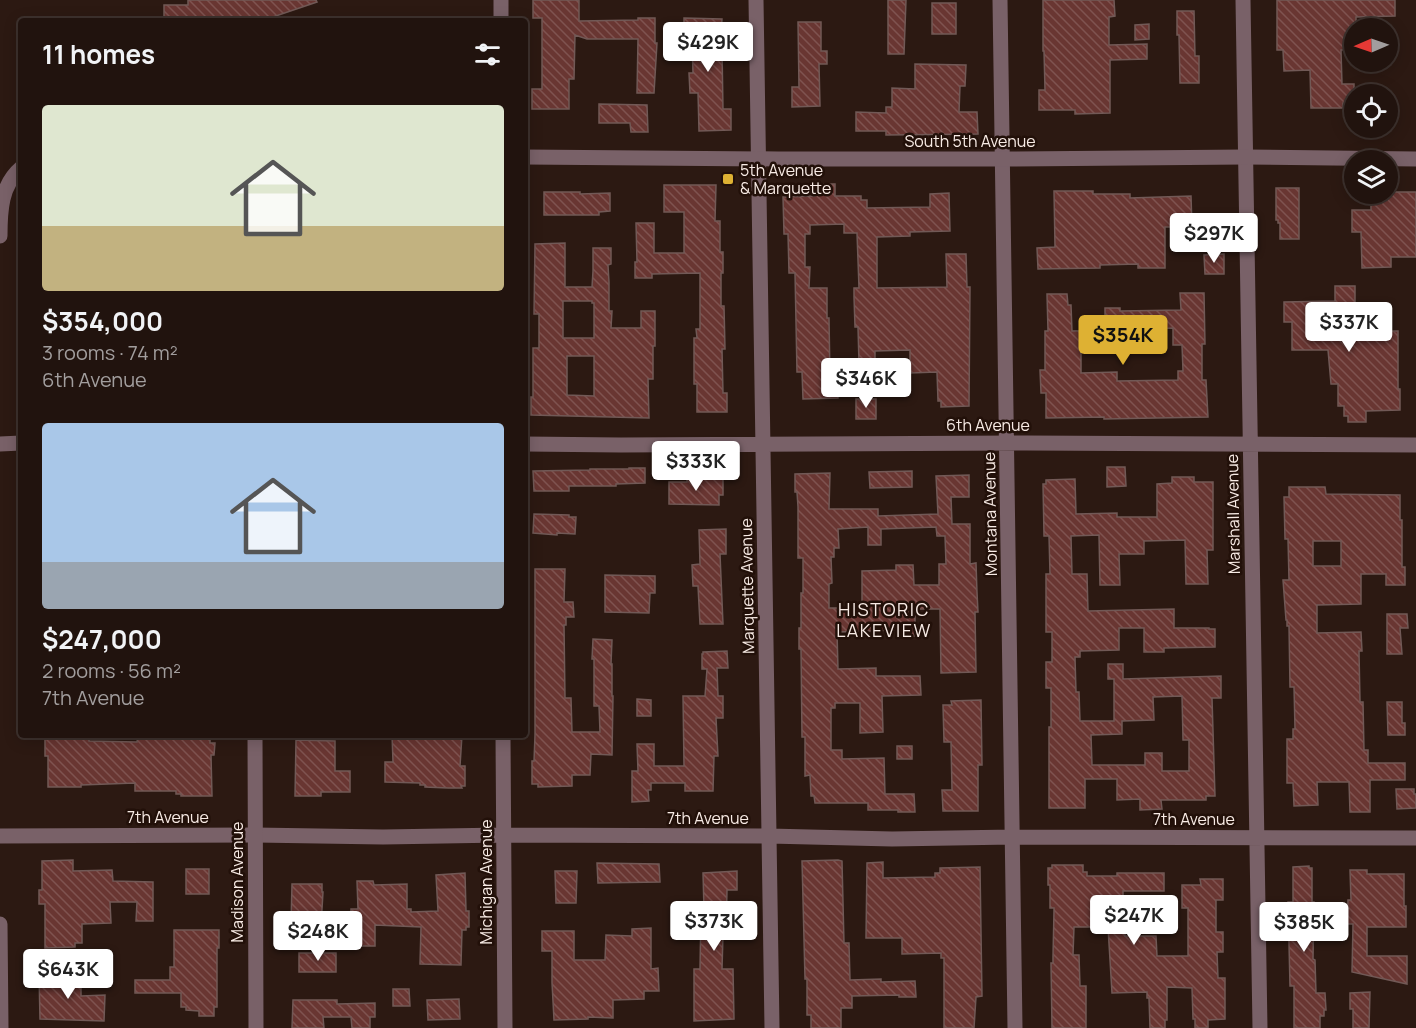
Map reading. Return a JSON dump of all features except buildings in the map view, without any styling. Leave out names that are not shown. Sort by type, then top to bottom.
[{"type":"street","points":[[501,0],[501,18]]},
{"type":"street","name":"Marquette Avenue","points":[[756,0],[772,1028]]},
{"type":"street","name":"Montana Avenue","points":[[1000,0],[1016,1028]]},
{"type":"street","name":"Marshall Avenue","points":[[1243,0],[1260,1028]]},
{"type":"street","name":"South 5th Avenue","points":[[528,157],[1416,159]]},
{"type":"street","points":[[0,236],[1,209],[5,190],[18,171]]},
{"type":"street","points":[[0,444],[18,443]]},
{"type":"street","name":"6th Avenue","points":[[528,444],[1416,445]]},
{"type":"street","name":"Madison Avenue","points":[[255,738],[256,1028]]},
{"type":"street","name":"Michigan Avenue","points":[[503,738],[505,1028]]},
{"type":"street","name":"7th Avenue","points":[[0,836],[1416,838]]},
{"type":"street","points":[[0,924],[1,1028]]},
{"type":"place","name":"5th Avenue & Marquette","points":[[728,179]]},
{"type":"district","name":"HISTORIC LAKEVIEW","points":[[884,620]]}]
